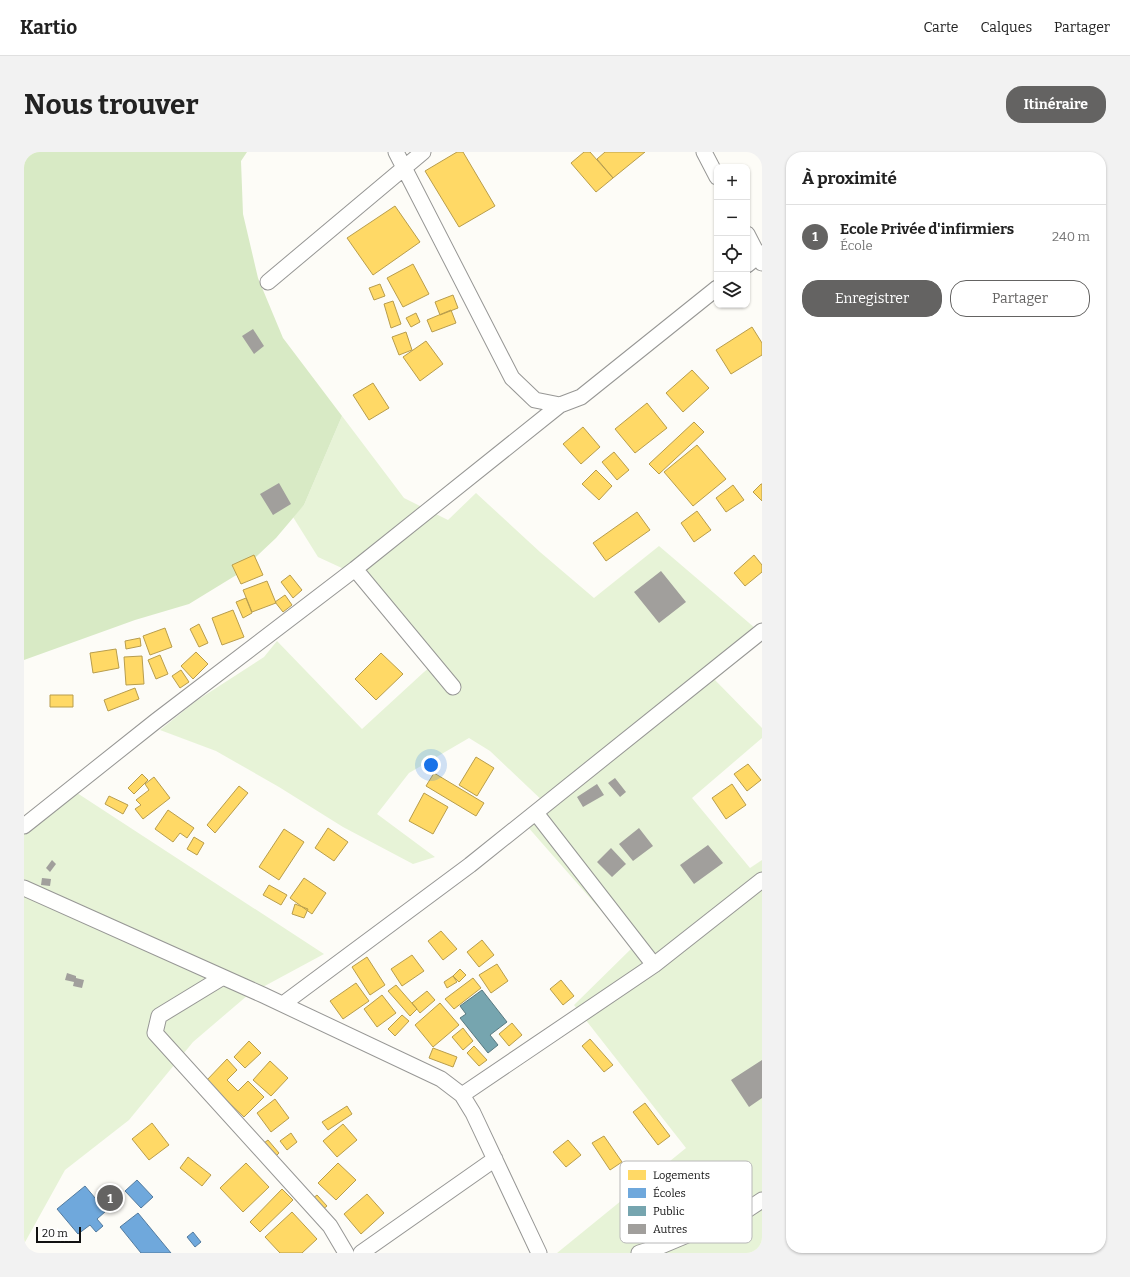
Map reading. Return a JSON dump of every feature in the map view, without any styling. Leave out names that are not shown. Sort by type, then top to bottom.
[{"type":"street","points":[[396,152],[512,378],[535,400],[560,405]]},
{"type":"street","points":[[268,282],[423,152]]},
{"type":"street","points":[[704,152],[714,171]]},
{"type":"street","points":[[748,236],[757,259]]},
{"type":"street","points":[[24,826],[156,721],[355,569],[560,405],[581,396],[714,290]]},
{"type":"street","points":[[355,569],[453,687]]},
{"type":"street","points":[[283,1004],[470,865],[762,631]]},
{"type":"street","points":[[536,812],[654,964]]},
{"type":"street","points":[[462,1094],[654,964],[762,880]]},
{"type":"street","points":[[24,888],[283,1004],[441,1079],[462,1094],[473,1113],[539,1253]]},
{"type":"street","points":[[223,977],[158,1016],[155,1033],[330,1226],[346,1253]]},
{"type":"street","points":[[361,1253],[495,1159]]},
{"type":"street","points":[[752,1207],[762,1200]]},
{"type":"street","points":[[639,1253],[668,1243]]},
{"type":"green space","points":[[24,152],[247,152],[241,161],[243,214],[258,278],[283,338],[342,416],[304,505],[276,538],[238,574],[189,604],[135,620],[24,660]]},
{"type":"green space","points":[[342,416],[404,498],[448,520],[476,493],[540,552],[594,598],[659,546],[762,634],[762,638],[715,680],[762,728],[762,738],[692,798],[750,868],[762,860],[762,1253],[557,1253],[620,1202],[620,1243],[752,1243],[752,1161],[670,1161],[686,1148],[574,1005],[633,947],[527,826],[548,806],[490,751],[469,738],[409,773],[377,814],[435,857],[413,864],[343,827],[279,787],[216,751],[160,730],[196,701],[264,657],[277,641],[362,729],[435,663],[344,569],[318,557],[293,517],[304,505]]},
{"type":"green space","points":[[74,791],[324,954],[248,995],[193,1042],[129,1120],[65,1170],[24,1244],[24,827]]},
{"type":"building: Logements","points":[[457,152],[463,152],[495,206],[459,227],[425,171]]},
{"type":"building: Logements","points":[[584,152],[590,152],[613,178],[596,192],[571,163]]},
{"type":"building: Logements","points":[[605,152],[645,152],[613,178],[597,159]]},
{"type":"building: Logements","points":[[395,206],[420,242],[373,275],[347,238]]},
{"type":"building: Logements","points":[[413,264],[429,294],[403,307],[387,278]]},
{"type":"building: Logements","points":[[380,284],[385,296],[374,300],[369,288]]},
{"type":"building: Logements","points":[[453,295],[458,308],[440,315],[435,302]]},
{"type":"building: Logements","points":[[393,301],[401,324],[391,328],[384,304]]},
{"type":"building: Logements","points":[[451,310],[456,323],[432,332],[427,320]]},
{"type":"building: Logements","points":[[416,313],[420,322],[411,327],[406,318]]},
{"type":"building: Logements","points":[[752,327],[762,343],[762,355],[731,374],[716,350]]},
{"type":"building: Logements","points":[[406,332],[412,350],[399,355],[392,337]]},
{"type":"building: Logements","points":[[426,341],[443,364],[420,381],[403,357]]},
{"type":"building: Logements","points":[[692,370],[709,388],[683,412],[666,393]]},
{"type":"building: Logements","points":[[373,383],[389,408],[369,420],[353,395]]},
{"type":"building: Logements","points":[[647,403],[667,428],[635,453],[615,429]]},
{"type":"building: Logements","points":[[694,422],[704,432],[659,474],[649,464]]},
{"type":"building: Logements","points":[[583,427],[600,447],[581,464],[563,444]]},
{"type":"building: Logements","points":[[697,445],[726,479],[693,506],[664,472]]},
{"type":"building: Logements","points":[[614,452],[629,470],[617,480],[602,462]]},
{"type":"building: Logements","points":[[596,470],[612,486],[599,500],[582,484]]},
{"type":"building: Logements","points":[[762,484],[762,501],[753,492]]},
{"type":"building: Logements","points":[[733,485],[744,500],[726,512],[716,498]]},
{"type":"building: Logements","points":[[697,511],[711,530],[694,542],[681,523]]},
{"type":"building: Logements","points":[[637,512],[650,530],[606,561],[593,543]]},
{"type":"building: Logements","points":[[254,555],[263,575],[241,584],[232,565]]},
{"type":"building: Logements","points":[[754,555],[762,565],[762,572],[745,586],[734,573]]},
{"type":"building: Logements","points":[[290,575],[302,590],[293,598],[281,582]]},
{"type":"building: Logements","points":[[267,581],[276,603],[252,612],[243,590]]},
{"type":"building: Logements","points":[[285,595],[292,605],[283,612],[275,602]]},
{"type":"building: Logements","points":[[246,598],[252,613],[243,618],[236,602]]},
{"type":"building: Logements","points":[[233,610],[244,637],[222,645],[212,618]]},
{"type":"building: Logements","points":[[199,624],[208,643],[199,647],[190,629]]},
{"type":"building: Logements","points":[[165,628],[172,647],[150,655],[143,636]]},
{"type":"building: Logements","points":[[140,638],[141,646],[126,649],[125,641]]},
{"type":"building: Logements","points":[[116,649],[119,668],[93,673],[90,653]]},
{"type":"building: Logements","points":[[196,652],[208,664],[193,679],[181,666]]},
{"type":"building: Logements","points":[[381,653],[403,674],[376,700],[355,679]]},
{"type":"building: Logements","points":[[160,655],[168,674],[156,679],[148,660]]},
{"type":"building: Logements","points":[[142,656],[144,684],[126,685],[124,657]]},
{"type":"building: Logements","points":[[181,670],[189,682],[180,688],[172,676]]},
{"type":"building: Logements","points":[[135,688],[139,699],[108,711],[104,700]]},
{"type":"building: Logements","points":[[50,695],[73,695],[73,707],[50,707]]},
{"type":"building: Logements","points":[[476,757],[494,768],[477,796],[459,785]]},
{"type":"building: Logements","points":[[748,764],[761,780],[747,791],[734,774]]},
{"type":"building: Logements","points":[[434,773],[484,803],[476,816],[426,786]]},
{"type":"building: Logements","points":[[142,774],[148,780],[134,794],[128,788]]},
{"type":"building: Logements","points":[[154,777],[170,798],[143,819],[135,809],[141,805],[136,800],[149,790],[145,784]]},
{"type":"building: Logements","points":[[732,784],[746,805],[726,819],[712,798]]},
{"type":"building: Logements","points":[[239,786],[248,793],[215,833],[207,825]]},
{"type":"building: Logements","points":[[424,793],[448,807],[433,834],[409,821]]},
{"type":"building: Logements","points":[[109,796],[128,805],[123,814],[105,804]]},
{"type":"building: Logements","points":[[168,810],[194,828],[187,838],[180,833],[173,842],[155,829]]},
{"type":"building: Logements","points":[[328,828],[348,842],[334,861],[315,848]]},
{"type":"building: Logements","points":[[284,829],[304,842],[279,880],[259,867]]},
{"type":"building: Logements","points":[[194,837],[204,843],[197,855],[187,849]]},
{"type":"building: Logements","points":[[304,878],[326,893],[312,914],[290,898]]},
{"type":"building: Logements","points":[[269,885],[287,895],[281,905],[263,895]]},
{"type":"building: Logements","points":[[295,904],[308,909],[304,918],[292,914]]},
{"type":"building: Logements","points":[[441,931],[457,949],[443,960],[428,941]]},
{"type":"building: Logements","points":[[482,940],[494,955],[479,967],[467,952]]},
{"type":"building: Logements","points":[[412,955],[424,971],[402,986],[391,969]]},
{"type":"building: Logements","points":[[367,957],[385,985],[370,995],[352,967]]},
{"type":"building: Logements","points":[[497,964],[508,981],[491,993],[479,975]]},
{"type":"building: Logements","points":[[460,969],[466,975],[459,982],[453,976]]},
{"type":"building: Logements","points":[[453,976],[457,982],[447,988],[444,982]]},
{"type":"building: Logements","points":[[473,978],[481,988],[454,1009],[445,999]]},
{"type":"building: Logements","points":[[561,980],[574,996],[563,1005],[550,989]]},
{"type":"building: Logements","points":[[356,983],[369,1001],[343,1019],[330,1001]]},
{"type":"building: Logements","points":[[396,985],[417,1009],[410,1016],[388,991]]},
{"type":"building: Logements","points":[[427,991],[435,1000],[420,1013],[412,1003]]},
{"type":"building: Logements","points":[[382,995],[396,1013],[377,1027],[364,1009]]},
{"type":"building: Logements","points":[[440,1003],[459,1025],[433,1047],[415,1025]]},
{"type":"building: Logements","points":[[402,1015],[409,1021],[395,1036],[388,1029]]},
{"type":"building: Logements","points":[[512,1023],[522,1035],[509,1046],[499,1034]]},
{"type":"building: Logements","points":[[463,1028],[473,1041],[463,1050],[452,1037]]},
{"type":"building: Logements","points":[[590,1039],[613,1065],[604,1072],[582,1046]]},
{"type":"building: Logements","points":[[249,1041],[261,1053],[245,1068],[234,1057]]},
{"type":"building: Logements","points":[[474,1046],[487,1060],[479,1066],[467,1053]]},
{"type":"building: Logements","points":[[433,1048],[457,1057],[453,1067],[429,1058]]},
{"type":"building: Logements","points":[[227,1059],[237,1070],[227,1080],[238,1091],[248,1081],[264,1097],[244,1117],[206,1081]]},
{"type":"building: Logements","points":[[270,1061],[288,1078],[271,1096],[253,1080]]},
{"type":"building: Logements","points":[[275,1099],[289,1118],[271,1132],[257,1113]]},
{"type":"building: Logements","points":[[645,1103],[670,1136],[658,1145],[633,1112]]},
{"type":"building: Logements","points":[[347,1106],[352,1114],[328,1130],[322,1122]]},
{"type":"building: Logements","points":[[152,1123],[169,1145],[149,1160],[132,1139]]},
{"type":"building: Logements","points":[[343,1124],[357,1140],[337,1157],[323,1141]]},
{"type":"building: Logements","points":[[291,1133],[297,1142],[287,1150],[280,1141]]},
{"type":"building: Logements","points":[[604,1136],[621,1161],[620,1163],[610,1170],[592,1143]]},
{"type":"building: Logements","points":[[268,1140],[279,1153],[272,1160],[260,1146]]},
{"type":"building: Logements","points":[[568,1140],[581,1155],[566,1167],[553,1152]]},
{"type":"building: Logements","points":[[188,1157],[211,1175],[202,1186],[180,1168]]},
{"type":"building: Logements","points":[[246,1163],[269,1187],[243,1212],[220,1188]]},
{"type":"building: Logements","points":[[338,1163],[356,1180],[336,1200],[318,1183]]},
{"type":"building: Logements","points":[[282,1189],[293,1200],[260,1232],[250,1222]]},
{"type":"building: Logements","points":[[367,1194],[384,1213],[361,1234],[344,1214]]},
{"type":"building: Logements","points":[[317,1195],[327,1206],[318,1213],[308,1202]]},
{"type":"building: Logements","points":[[292,1212],[317,1239],[302,1253],[280,1253],[265,1237]]},
{"type":"building: Écoles","points":[[137,1180],[153,1197],[141,1208],[125,1191]]},
{"type":"building: Écoles","points":[[85,1186],[106,1211],[97,1219],[103,1226],[96,1232],[90,1225],[78,1234],[57,1209]]},
{"type":"building: Écoles","points":[[138,1213],[171,1253],[141,1253],[120,1227]]},
{"type":"building: Écoles","points":[[193,1232],[201,1242],[195,1247],[187,1237]]},
{"type":"building: Public","points":[[482,990],[507,1022],[490,1035],[498,1045],[488,1053],[460,1018],[466,1014],[460,1006]]},
{"type":"building: Autres","points":[[253,329],[264,346],[254,354],[242,336]]},
{"type":"building: Autres","points":[[279,483],[291,504],[273,515],[260,494]]},
{"type":"building: Autres","points":[[661,571],[686,602],[659,623],[634,592]]},
{"type":"building: Autres","points":[[615,778],[626,792],[620,797],[608,783]]},
{"type":"building: Autres","points":[[597,784],[604,795],[583,807],[577,797]]},
{"type":"building: Autres","points":[[639,828],[653,846],[633,861],[619,844]]},
{"type":"building: Autres","points":[[708,845],[723,863],[694,884],[680,865]]},
{"type":"building: Autres","points":[[611,848],[626,864],[612,877],[597,862]]},
{"type":"building: Autres","points":[[52,860],[56,864],[50,872],[46,868]]},
{"type":"building: Autres","points":[[42,878],[51,879],[50,886],[41,885]]},
{"type":"building: Autres","points":[[67,973],[84,980],[82,988],[73,986],[74,982],[65,980]]},
{"type":"building: Autres","points":[[762,1060],[762,1098],[749,1107],[731,1080]]},
{"type":"place","name":"Ecole Privée d'infirmiers","points":[[110,1198]]}]
